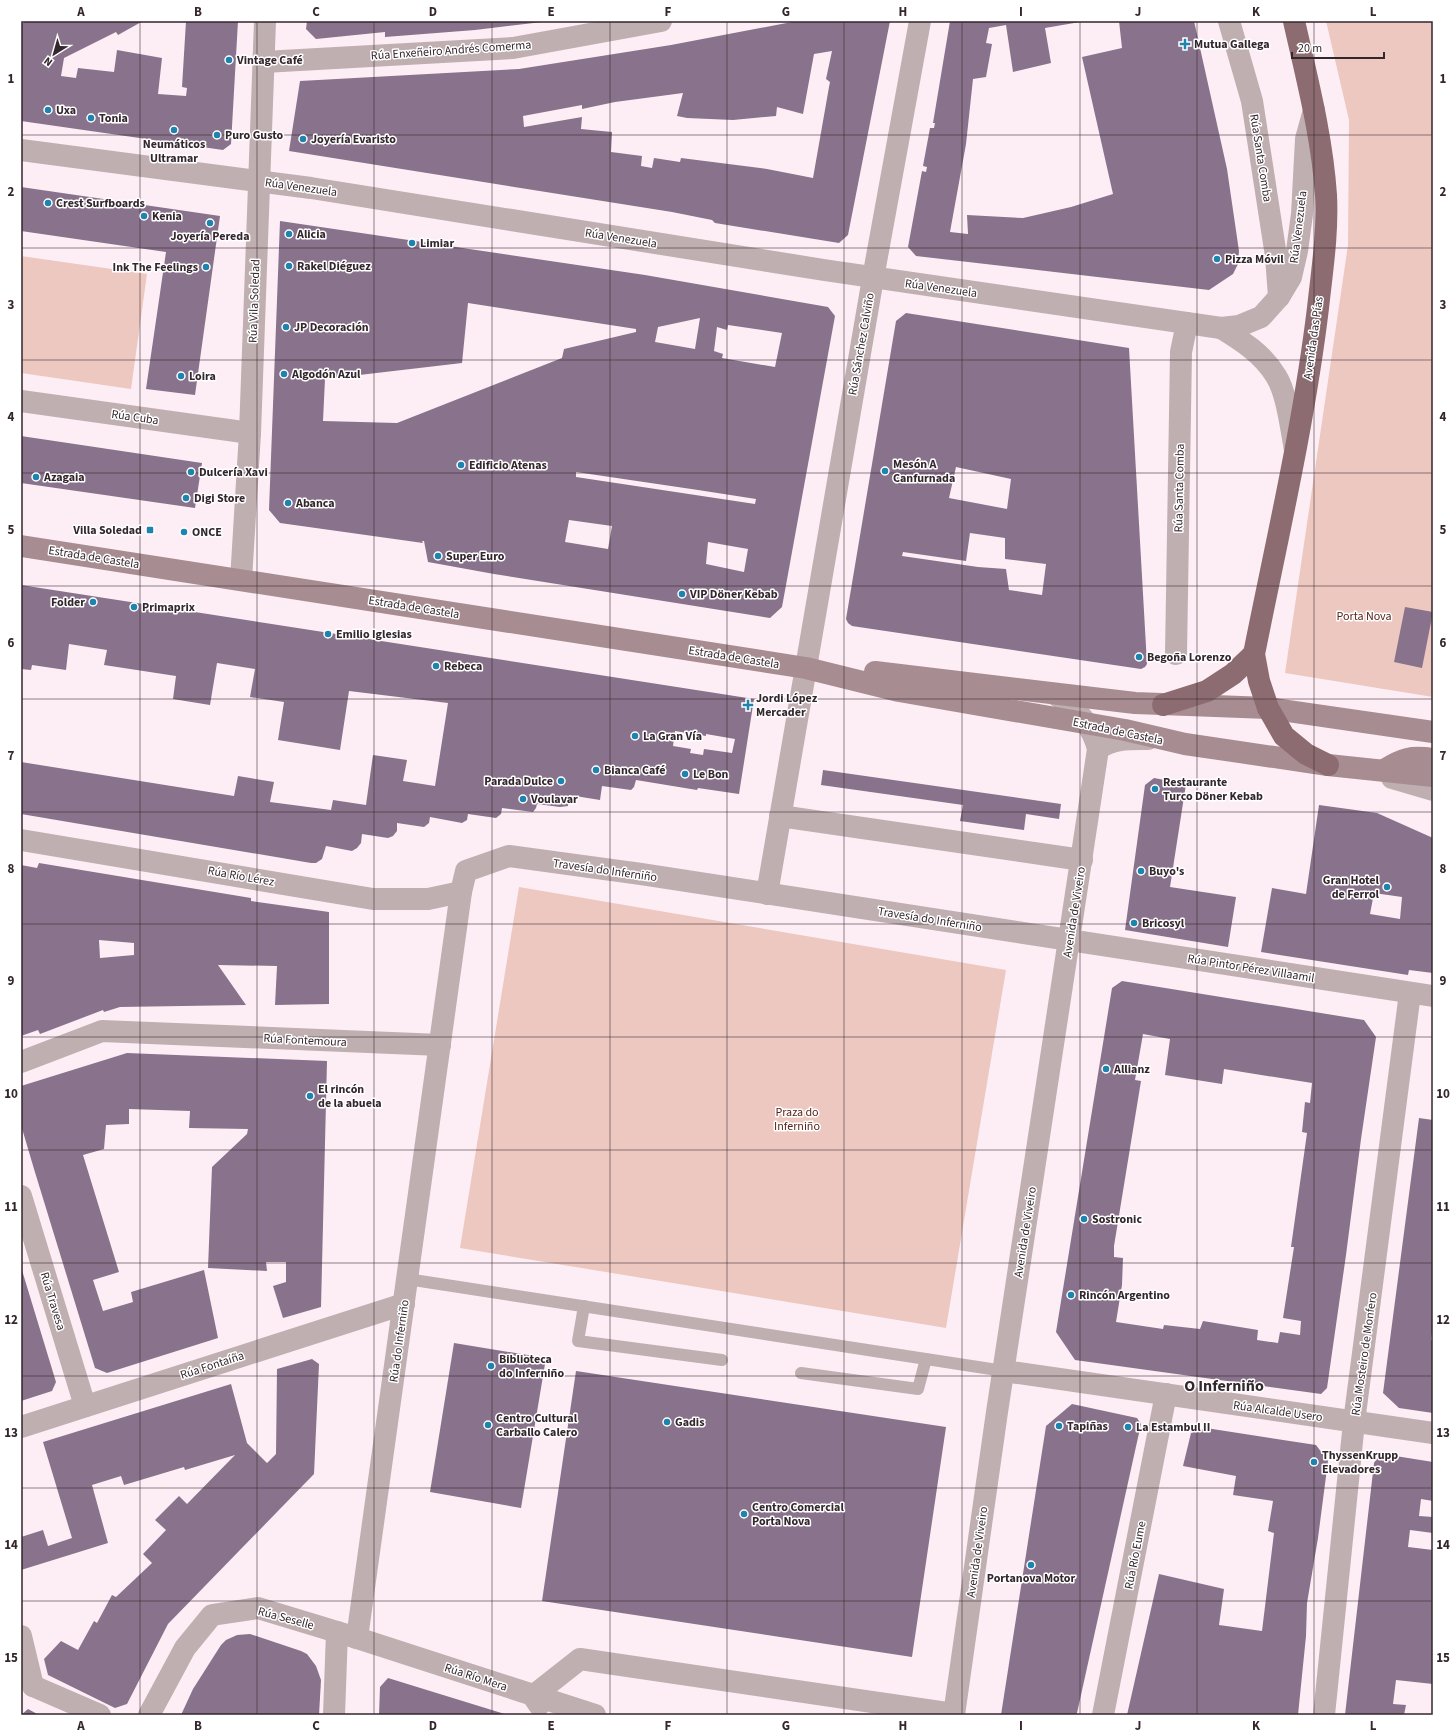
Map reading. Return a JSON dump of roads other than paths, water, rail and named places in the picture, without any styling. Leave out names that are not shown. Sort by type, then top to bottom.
[{"type":"highway","name":"Avenida das Pías","points":[[1254,654],[1312,357],[1326,240],[1326,197],[1321,147],[1294,21]]},
{"type":"highway","points":[[1163,705],[1207,691],[1233,674],[1254,654]]},
{"type":"highway","points":[[1254,654],[1259,681],[1268,708],[1284,736],[1306,754],[1328,765]]},
{"type":"main road","name":"Estrada de Castela","points":[[21,546],[806,668],[899,691],[1125,730],[1160,739],[1219,750],[1328,765],[1433,776]]},
{"type":"main road","name":"Estrada de Castela","points":[[806,668],[852,670],[1056,695],[1163,705],[1268,708],[1433,732]]},
{"type":"main road","points":[[1384,770],[1400,760],[1410,757],[1433,759]]},
{"type":"street","name":"Rúa Vila Soledad","points":[[242,580],[250,433],[258,180],[265,21]]},
{"type":"street","name":"Rúa Enxeñeiro Andrés Comerma","points":[[264,62],[513,48],[661,21]]},
{"type":"street","name":"Rúa Sánchez Calviño","points":[[806,668],[873,278],[920,21]]},
{"type":"street","name":"Rúa Santa Comba","points":[[1228,21],[1252,100],[1276,256],[1279,297]]},
{"type":"street","name":"Rúa Venezuela","points":[[21,150],[258,180],[873,278],[1221,328],[1239,326],[1261,317],[1279,297],[1291,277],[1297,252],[1302,214],[1306,139],[1314,110]]},
{"type":"street","name":"Rúa Santa Comba","points":[[1176,654],[1181,352],[1187,323]]},
{"type":"street","name":"Rúa Venezuela","points":[[1221,328],[1244,342],[1261,356],[1277,376],[1286,401],[1295,450]]},
{"type":"street","name":"Rúa Cuba","points":[[21,401],[250,433]]},
{"type":"street","points":[[767,894],[806,668]]},
{"type":"street","points":[[1056,695],[1072,706],[1087,723],[1095,737],[1098,749],[1107,743],[1122,739],[1160,739]]},
{"type":"street","name":"Avenida de Viveiro","points":[[954,1715],[1004,1371],[1098,749]]},
{"type":"street","points":[[1350,767],[1416,784],[1433,790]]},
{"type":"street","points":[[780,816],[1082,860]]},
{"type":"street","name":"Rúa Río Lérez","points":[[21,840],[373,899],[428,899],[461,892]]},
{"type":"street","name":"Travesía do Inferniño","points":[[461,892],[466,872],[508,856],[1069,940]]},
{"type":"street","points":[[440,1045],[461,892]]},
{"type":"street","name":"Rúa Pintor Pérez Villaamil","points":[[1069,940],[1433,996]]},
{"type":"street","name":"Rúa Mosteiro de Monfero","points":[[1324,1715],[1354,1422],[1410,993]]},
{"type":"street","name":"Rúa Fontemoura","points":[[21,1062],[102,1030],[440,1045]]},
{"type":"street","name":"Rúa do Inferniño","points":[[334,1715],[408,1279],[440,1045]]},
{"type":"street","name":"Rúa Travesa","points":[[21,1196],[85,1406]]},
{"type":"street","name":"Rúa Fontaíña","points":[[21,1427],[404,1304]]},
{"type":"street","name":"Rúa Alcalde Usero","points":[[1004,1371],[1433,1433]]},
{"type":"street","name":"Rúa Río Eume","points":[[1103,1715],[1166,1394]]},
{"type":"street","name":"Rúa Seselle","points":[[149,1715],[185,1648],[212,1615],[258,1608],[347,1635]]},
{"type":"street","name":"Rúa Río Mera","points":[[347,1635],[595,1715]]},
{"type":"street","points":[[21,1636],[27,1690],[100,1715]]},
{"type":"street","points":[[545,1715],[533,1696],[580,1659],[954,1715]]},
{"type":"lane","points":[[408,1279],[1004,1371]]},
{"type":"lane","points":[[584,1306],[578,1341],[722,1360]]},
{"type":"lane","points":[[801,1373],[918,1389],[926,1359]]},
{"type":"place","name":"Mutua Gallega","points":[[1185,44]]},
{"type":"place","name":"Vintage Café","points":[[229,60]]},
{"type":"place","name":"Uxa","points":[[48,110]]},
{"type":"place","name":"Tonia","points":[[91,118]]},
{"type":"place","name":"Neumáticos Ultramar","points":[[174,130]]},
{"type":"place","name":"Puro Gusto","points":[[217,135]]},
{"type":"place","name":"Joyería Evaristo","points":[[303,139]]},
{"type":"place","name":"Crest Surfboards","points":[[48,203]]},
{"type":"place","name":"Kenia","points":[[144,216]]},
{"type":"place","name":"Joyería Pereda","points":[[210,223]]},
{"type":"place","name":"Alicia","points":[[289,234]]},
{"type":"place","name":"Limiar","points":[[412,243]]},
{"type":"place","name":"Pizza Móvil","points":[[1217,259]]},
{"type":"place","name":"Rakel Diéguez","points":[[289,266]]},
{"type":"place","name":"Ink The Feelings","points":[[206,267]]},
{"type":"place","name":"JP Decoración","points":[[286,327]]},
{"type":"place","name":"Algodón Azul","points":[[284,374]]},
{"type":"place","name":"Loira","points":[[181,376]]},
{"type":"place","name":"Edificio Atenas","points":[[461,465]]},
{"type":"place","name":"Mesón A Canfurnada","points":[[885,471]]},
{"type":"place","name":"Dulcería Xavi","points":[[191,472]]},
{"type":"place","name":"Azagaia","points":[[36,477]]},
{"type":"place","name":"Digi Store","points":[[186,498]]},
{"type":"place","name":"Abanca","points":[[288,503]]},
{"type":"place","name":"Villa Soledad","points":[[150,530]]},
{"type":"place","name":"ONCE","points":[[184,532]]},
{"type":"place","name":"Super Euro","points":[[438,556]]},
{"type":"place","name":"VIP Döner Kebab","points":[[682,594]]},
{"type":"place","name":"Folder","points":[[93,602]]},
{"type":"place","name":"Primaprix","points":[[134,607]]},
{"type":"place","name":"Emilio Iglesias","points":[[328,634]]},
{"type":"place","name":"Begoña Lorenzo","points":[[1139,657]]},
{"type":"place","name":"Rebeca","points":[[436,666]]},
{"type":"place","name":"Jordi López Mercader","points":[[748,705]]},
{"type":"place","name":"La Gran Vía","points":[[635,736]]},
{"type":"place","name":"Bianca Café","points":[[596,770]]},
{"type":"place","name":"Le Bon","points":[[685,774]]},
{"type":"place","name":"Parada Dulce","points":[[561,781]]},
{"type":"place","name":"Restaurante Turco Döner Kebab","points":[[1155,789]]},
{"type":"place","name":"Voulavar","points":[[523,799]]},
{"type":"place","name":"Buyo's","points":[[1141,871]]},
{"type":"place","name":"Gran Hotel de Ferrol","points":[[1387,887]]},
{"type":"place","name":"Bricosyl","points":[[1134,923]]},
{"type":"place","name":"Allianz","points":[[1106,1069]]},
{"type":"place","name":"El rincón de la abuela","points":[[310,1096]]},
{"type":"place","name":"Sostronic","points":[[1084,1219]]},
{"type":"place","name":"Rincón Argentino","points":[[1071,1295]]},
{"type":"place","name":"Biblioteca do Inferniño","points":[[491,1366]]},
{"type":"place","name":"Gadis","points":[[667,1422]]},
{"type":"place","name":"Centro Cultural Carballo Calero","points":[[488,1425]]},
{"type":"place","name":"Tapiñas","points":[[1059,1426]]},
{"type":"place","name":"La Estambul II","points":[[1128,1427]]},
{"type":"place","name":"ThyssenKrupp Elevadores","points":[[1314,1462]]},
{"type":"place","name":"Centro Comercial Porta Nova","points":[[744,1514]]},
{"type":"place","name":"Portanova Motor","points":[[1031,1565]]},
{"type":"district","name":"O Inferniño","points":[[1224,1385]]},
{"type":"park label","name":"Porta Nova","points":[[1364,616]]},
{"type":"park label","name":"Praza do Inferniño","points":[[797,1119]]}]
